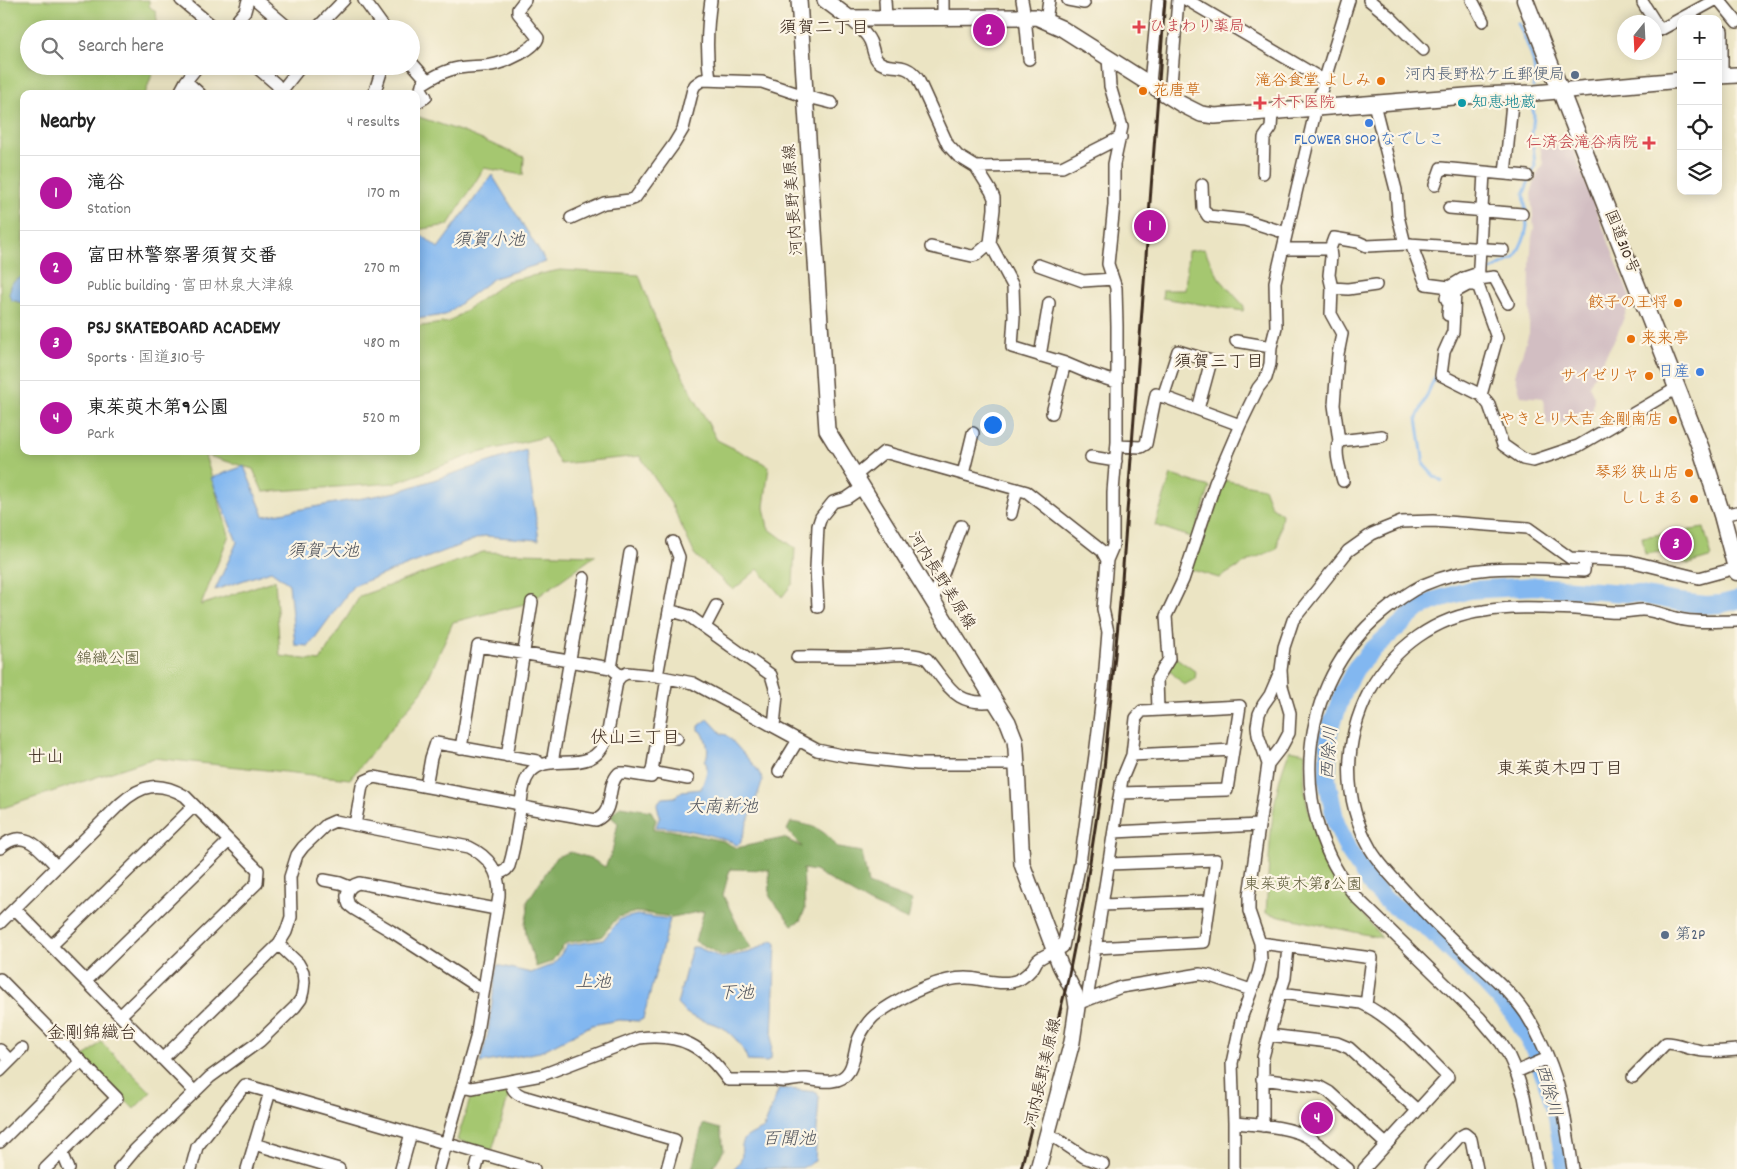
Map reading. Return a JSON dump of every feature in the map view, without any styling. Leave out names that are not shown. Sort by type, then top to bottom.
[{"type":"highway","name":"国道310号","points":[[1525,0],[1701,449],[1730,514],[1737,570]]},
{"type":"main road","name":"河内長野美原線","points":[[799,0],[827,430],[1005,715],[1015,740],[1022,864],[1055,951],[1075,994],[1082,1002],[1038,1169]]},
{"type":"main road","points":[[825,0],[849,18],[1036,17],[1046,21],[1191,109],[1208,116],[1272,113],[1677,80]]},
{"type":"street","points":[[182,0],[205,20]]},
{"type":"street","points":[[238,20],[245,11],[248,0]]},
{"type":"street","points":[[256,0],[279,20]]},
{"type":"street","points":[[325,20],[344,0]]},
{"type":"street","points":[[364,0],[378,20]]},
{"type":"street","points":[[420,101],[426,97],[421,90],[422,84],[427,80],[450,70],[471,65],[495,64],[522,52],[534,44],[538,38],[518,14],[518,9],[525,0]]},
{"type":"street","points":[[710,80],[707,35],[711,0]]},
{"type":"street","points":[[885,0],[886,17]]},
{"type":"street","points":[[943,0],[943,17]]},
{"type":"street","points":[[1014,0],[1022,16]]},
{"type":"street","points":[[1022,0],[1022,16],[1029,59]]},
{"type":"street","points":[[1046,21],[1049,0]]},
{"type":"street","points":[[1069,0],[1084,3]]},
{"type":"street","points":[[1150,84],[1158,0]]},
{"type":"street","points":[[1170,96],[1178,0]]},
{"type":"street","points":[[1187,0],[1325,81]]},
{"type":"street","points":[[1158,710],[1157,679],[1168,659],[1166,616],[1183,580],[1215,483],[1240,425],[1258,388],[1266,378],[1270,364],[1271,347],[1276,327],[1275,282],[1316,108],[1349,0]]},
{"type":"street","points":[[1369,0],[1391,18],[1423,50]]},
{"type":"street","points":[[1472,0],[1482,21]]},
{"type":"street","points":[[1642,3],[1660,30],[1717,0],[1737,22]]},
{"type":"street","points":[[849,18],[872,43],[876,59],[883,64],[903,67],[913,71],[948,145],[958,156],[976,167],[991,190],[994,198],[994,209],[990,242],[1013,286],[1014,317],[1012,347],[1065,363],[1116,382]]},
{"type":"street","points":[[1722,31],[1726,76]]},
{"type":"street","points":[[463,1086],[472,1088],[542,1076],[631,1041],[656,1036],[673,1037],[691,1043],[707,1054],[728,1080],[776,1080],[781,1082],[797,1078],[833,1081],[849,1072],[853,1066],[857,1042],[865,1027],[876,1014],[904,997],[946,980],[978,978],[998,982],[1016,981],[1032,970],[1039,959],[1063,947],[1080,863],[1096,755],[1108,632],[1103,609],[1107,560],[1113,546],[1117,446],[1117,316],[1116,288],[1108,264],[1114,205],[1114,164],[1122,128],[1110,86],[1108,58]]},
{"type":"street","points":[[420,72],[427,80]]},
{"type":"street","points":[[181,90],[191,75]]},
{"type":"street","points":[[266,75],[276,84],[279,90]]},
{"type":"street","points":[[283,90],[294,75]]},
{"type":"street","points":[[375,90],[380,75]]},
{"type":"street","points":[[571,218],[599,204],[635,198],[683,129],[695,85],[702,80],[762,82],[832,103]]},
{"type":"street","points":[[186,81],[196,90]]},
{"type":"street","points":[[1505,174],[1513,93]]},
{"type":"street","points":[[1374,104],[1396,190],[1398,216],[1426,284],[1449,287],[1464,278],[1494,277],[1508,303]]},
{"type":"street","points":[[1264,174],[1264,138],[1270,128],[1272,113]]},
{"type":"street","points":[[976,167],[1062,167],[1121,137]]},
{"type":"street","points":[[1435,185],[1441,168],[1527,176]]},
{"type":"street","points":[[1481,395],[1497,338],[1478,279],[1484,172]]},
{"type":"street","points":[[1202,185],[1203,208],[1208,216],[1245,220],[1286,233]]},
{"type":"street","points":[[1449,208],[1522,214]]},
{"type":"street","points":[[1343,481],[1339,468],[1337,445],[1339,441],[1334,405],[1338,354],[1342,334],[1331,314],[1332,288],[1329,275],[1330,250],[1334,238],[1358,242],[1367,246],[1408,244],[1503,250]]},
{"type":"street","points":[[931,247],[972,256],[976,255],[990,242]]},
{"type":"street","points":[[1283,249],[1330,250]]},
{"type":"street","points":[[1038,265],[1083,281],[1113,279]]},
{"type":"street","points":[[1441,375],[1444,352],[1453,332],[1455,292],[1478,279]]},
{"type":"street","points":[[1441,375],[1438,349],[1446,329],[1449,304],[1446,298],[1449,287]]},
{"type":"street","points":[[1332,288],[1369,290]]},
{"type":"street","points":[[1040,356],[1049,303]]},
{"type":"street","points":[[1236,341],[1271,347]]},
{"type":"street","points":[[1164,397],[1178,351],[1211,361],[1198,409]]},
{"type":"street","points":[[1052,413],[1065,363]]},
{"type":"street","points":[[1441,375],[1481,395],[1489,405],[1503,445],[1524,459],[1533,462],[1578,446],[1677,388]]},
{"type":"street","points":[[1117,446],[1141,448],[1146,444],[1156,394],[1240,425]]},
{"type":"street","points":[[963,474],[973,433]]},
{"type":"street","points":[[1339,441],[1382,436]]},
{"type":"street","points":[[818,607],[816,568],[818,526],[833,502],[847,498],[884,452],[1027,492],[1102,551],[1107,560]]},
{"type":"street","points":[[1091,457],[1116,462]]},
{"type":"street","points":[[1011,514],[1017,489]]},
{"type":"street","points":[[1268,764],[1289,733],[1290,713],[1282,686],[1281,670],[1284,647],[1293,620],[1348,551],[1372,534],[1386,528],[1401,522],[1418,521],[1528,528],[1570,558],[1630,561],[1699,578],[1737,570]]},
{"type":"street","points":[[933,600],[961,526]]},
{"type":"street","points":[[355,825],[362,786],[369,778],[379,777],[596,820],[605,814],[608,808],[614,779],[619,773],[651,777],[658,734],[669,610],[679,557],[673,542]]},
{"type":"street","points":[[611,668],[630,553]]},
{"type":"street","points":[[1538,1169],[1518,1071],[1508,1054],[1494,1033],[1373,915],[1348,888],[1325,848],[1314,812],[1310,786],[1310,747],[1316,713],[1340,660],[1360,633],[1389,607],[1424,585],[1471,570],[1507,568],[1584,571],[1585,559]]},
{"type":"street","points":[[547,764],[570,662],[584,578]]},
{"type":"street","points":[[507,756],[532,602]]},
{"type":"street","points":[[704,627],[716,606]]},
{"type":"street","points":[[1573,1169],[1561,1096],[1546,1059],[1541,1040],[1518,1004],[1435,924],[1388,873],[1372,851],[1360,827],[1349,782],[1351,740],[1357,717],[1380,673],[1399,652],[1422,634],[1443,622],[1467,614],[1514,608],[1623,612],[1644,610],[1683,620],[1701,622],[1737,621]]},
{"type":"street","points":[[669,610],[689,616],[771,675],[777,695],[774,726]]},
{"type":"street","points":[[461,748],[478,646],[611,668],[621,676]]},
{"type":"street","points":[[797,657],[878,657],[910,654],[921,656],[927,659],[956,695],[965,701],[981,703],[995,701]]},
{"type":"street","points":[[1234,1169],[1232,1063],[1242,1016],[1261,960],[1260,943],[1249,911],[1249,896],[1268,764],[1258,735],[1257,726],[1259,714],[1281,670]]},
{"type":"street","points":[[497,874],[506,870],[509,866],[527,777],[533,770],[547,764],[576,762],[593,757],[602,750],[607,738],[617,681],[627,673],[693,683],[817,750],[898,762],[954,765],[1017,764]]},
{"type":"street","points":[[1082,1002],[1095,948],[1122,779],[1132,755],[1136,718],[1142,711],[1240,706],[1227,790],[1120,793]]},
{"type":"street","points":[[658,734],[677,738]]},
{"type":"street","points":[[779,771],[798,740]]},
{"type":"street","points":[[426,786],[436,743],[547,764]]},
{"type":"street","points":[[1132,755],[1233,750]]},
{"type":"street","points":[[652,772],[688,779]]},
{"type":"street","points":[[0,923],[120,804],[138,790],[154,786],[170,788],[185,796],[258,870],[257,883],[120,1016]]},
{"type":"street","points":[[51,946],[194,806]]},
{"type":"street","points":[[162,1059],[278,944],[286,932],[291,917],[290,877],[297,855],[329,822],[335,821],[469,848],[486,858],[497,874],[499,885],[476,1038],[439,1169]]},
{"type":"street","points":[[1114,832],[1259,826]]},
{"type":"street","points":[[0,848],[13,839],[28,840],[36,845],[57,867]]},
{"type":"street","points":[[86,981],[229,841]]},
{"type":"street","points":[[1095,948],[1204,942],[1216,860],[1109,864]]},
{"type":"street","points":[[324,880],[350,887],[359,883],[368,884],[496,909]]},
{"type":"street","points":[[350,887],[347,900],[354,909],[391,930],[476,986],[484,989]]},
{"type":"street","points":[[1102,905],[1210,901]]},
{"type":"street","points":[[14,909],[195,1092]]},
{"type":"street","points":[[1260,943],[1372,958],[1366,1005]]},
{"type":"street","points":[[120,1169],[136,1150],[195,1092],[221,1068],[260,1041],[301,999],[304,982],[302,972],[298,963],[278,944]]},
{"type":"street","points":[[1263,1126],[1263,1057],[1285,978],[1288,947]]},
{"type":"street","points":[[1082,1002],[1121,987],[1200,974],[1251,990]]},
{"type":"street","points":[[0,979],[117,1098],[45,1169]]},
{"type":"street","points":[[1280,992],[1366,1005],[1387,1019],[1448,1077],[1364,1169]]},
{"type":"street","points":[[1269,1034],[1337,1043],[1349,1048],[1417,1110]]},
{"type":"street","points":[[1633,1076],[1666,1043],[1674,1043],[1694,1050],[1710,1052],[1737,1050]]},
{"type":"street","points":[[0,1071],[22,1049]]},
{"type":"street","points":[[0,1050],[10,1061]]},
{"type":"street","points":[[1518,1071],[1546,1059]]},
{"type":"street","points":[[0,1142],[82,1062]]},
{"type":"street","points":[[1262,1080],[1320,1087],[1329,1092],[1386,1144]]},
{"type":"street","points":[[510,1081],[512,1089],[522,1096],[675,1140],[667,1169]]},
{"type":"street","points":[[191,1169],[197,1147],[245,1085],[534,1169]]},
{"type":"street","points":[[247,1169],[270,1092]]},
{"type":"street","points":[[1234,1123],[1263,1126],[1302,1134],[1348,1169]]},
{"type":"street","points":[[400,1169],[411,1133]]},
{"type":"street","points":[[1430,1169],[1458,1138],[1465,1134],[1470,1136],[1471,1139],[1476,1169]]},
{"type":"street","points":[[1047,1136],[1057,1139],[1084,1157],[1104,1164]]},
{"type":"street","points":[[254,1144],[339,1169]]},
{"type":"street","points":[[62,1152],[69,1169]]},
{"type":"street","points":[[476,1169],[480,1154]]},
{"type":"shaded area","points":[[1568,136],[1631,300],[1616,337],[1589,385],[1594,397],[1592,417],[1547,425],[1543,398],[1521,396],[1515,375],[1529,333],[1530,263],[1534,228],[1531,194],[1537,174],[1543,164],[1540,146],[1563,145]]},
{"type":"green space","name":"錦織公園","points":[[0,0],[149,0],[149,6],[156,12],[157,20],[20,20],[20,75],[152,75],[146,90],[20,90],[20,455],[205,455],[229,535],[201,605],[275,580],[280,656],[320,661],[360,596],[483,552],[596,555],[529,603],[453,622],[423,690],[350,779],[154,758],[0,809]]},
{"type":"green space","points":[[420,117],[463,132],[524,157],[523,175],[484,168],[448,225],[420,229]]},
{"type":"green space","points":[[1204,249],[1219,278],[1244,306],[1243,311],[1162,298],[1163,290],[1185,290],[1188,251]]},
{"type":"green space","name":"錦織公園","points":[[560,270],[639,275],[662,337],[717,440],[769,466],[764,507],[768,528],[795,548],[793,583],[782,597],[758,569],[733,590],[695,555],[672,505],[640,456],[560,464],[545,437],[474,454],[395,483],[263,492],[253,469],[205,455],[420,455],[420,326],[449,322],[507,281]]},
{"type":"green space","points":[[1171,475],[1210,487],[1193,538],[1155,525]]},
{"type":"green space","points":[[1218,479],[1264,488],[1271,506],[1282,514],[1277,549],[1252,559],[1219,578],[1189,569]]},
{"type":"green space","points":[[1704,528],[1712,557],[1689,564],[1671,558],[1668,551],[1645,554],[1642,537]]},
{"type":"green space","points":[[1171,654],[1196,672],[1195,679],[1184,685],[1168,669]]},
{"type":"green space","name":"東茱萸木第8公園","points":[[1290,750],[1305,753],[1306,797],[1318,840],[1336,875],[1382,938],[1266,913],[1274,809],[1283,769]]},
{"type":"green space","points":[[620,806],[651,811],[656,820],[653,829],[670,830],[723,841],[736,848],[784,838],[802,847],[787,830],[791,822],[818,829],[828,836],[838,848],[862,852],[868,884],[912,901],[908,920],[869,903],[815,871],[803,869],[805,910],[800,921],[792,925],[770,897],[769,870],[730,869],[723,895],[751,948],[723,956],[695,941],[704,911],[672,917],[636,912],[618,917],[601,937],[566,943],[551,962],[536,967],[526,934],[527,902],[556,857],[570,852],[590,858],[605,867],[612,852],[618,823],[610,816]]},
{"type":"green space","points":[[101,1042],[151,1092],[134,1109],[84,1058]]},
{"type":"green space","points":[[500,1090],[507,1092],[509,1095],[492,1151],[457,1140],[471,1096]]},
{"type":"green space","points":[[703,1124],[720,1129],[724,1150],[712,1169],[692,1169]]},
{"type":"water","name":"須賀小池","points":[[492,175],[546,262],[494,278],[445,315],[420,318],[420,235],[438,248]]},
{"type":"water","points":[[20,278],[20,302],[11,300],[9,294],[12,283]]},
{"type":"water","name":"須賀大池","points":[[526,450],[539,540],[484,536],[353,586],[309,646],[295,645],[289,584],[271,571],[215,590],[237,542],[211,478],[244,466],[264,516],[396,492]]},
{"type":"water","name":"大南新池","points":[[708,719],[722,734],[727,735],[757,769],[763,780],[740,843],[737,845],[698,832],[656,827],[660,816],[657,806],[659,801],[663,798],[675,797],[682,791],[701,789],[707,771],[705,761],[708,750],[699,726]]},
{"type":"water","name":"上池","points":[[637,915],[670,919],[643,1019],[639,1021],[619,1020],[592,1025],[540,1052],[480,1063],[488,1033],[497,965],[531,973],[554,964],[567,945],[603,940],[620,919]]},
{"type":"water","name":"下池","points":[[773,940],[776,944],[771,1059],[767,1062],[748,1061],[740,1044],[731,1034],[714,1024],[690,1015],[677,1004],[692,947],[697,947],[722,958],[750,952]]},
{"type":"water","name":"百聞池","points":[[779,1088],[817,1092],[819,1097],[815,1161],[802,1168],[733,1169],[742,1157],[742,1144],[744,1140],[764,1128]]},
{"type":"waterway","points":[[1518,23],[1528,46],[1535,71],[1533,87]]},
{"type":"waterway","points":[[1491,270],[1515,258],[1525,236],[1527,226],[1524,193],[1535,166],[1532,134],[1534,115],[1531,99]]},
{"type":"waterway","points":[[1435,377],[1417,418],[1424,465],[1434,476],[1442,481]]},
{"type":"waterway","name":"西除川","points":[[1565,1169],[1557,1117],[1550,1092],[1535,1051],[1514,1014],[1428,928],[1388,902],[1373,887],[1348,850],[1336,823],[1327,780],[1329,732],[1344,690],[1356,668],[1371,651],[1419,608],[1439,599],[1469,590],[1535,586],[1635,594],[1706,605],[1737,600]]},
{"type":"railway","points":[[1021,1169],[1068,979],[1086,888],[1104,769],[1121,593],[1165,0]]},
{"type":"place","name":"ひまわり薬局","points":[[1139,27]]},
{"type":"place","name":"富田林警察署須賀交番","points":[[989,30]]},
{"type":"place","name":"河内長野松ケ丘郵便局","points":[[1575,75]]},
{"type":"place","name":"滝谷食堂 よしみ","points":[[1381,81]]},
{"type":"place","name":"花唐草","points":[[1143,91]]},
{"type":"place","name":"木下医院","points":[[1260,103]]},
{"type":"place","name":"知恵地蔵","points":[[1462,103]]},
{"type":"place","name":"FLOWER SHOP なでしこ","points":[[1369,123]]},
{"type":"place","name":"仁済会滝谷病院","points":[[1649,143]]},
{"type":"place","name":"滝谷","points":[[1150,226]]},
{"type":"place","name":"餃子の王将","points":[[1678,303]]},
{"type":"place","name":"来来亭","points":[[1631,339]]},
{"type":"place","name":"日産","points":[[1700,372]]},
{"type":"place","name":"サイゼリヤ","points":[[1649,376]]},
{"type":"place","name":"やきとり大吉 金剛南店","points":[[1673,420]]},
{"type":"place","name":"琴彩 狭山店","points":[[1689,473]]},
{"type":"place","name":"ししまる","points":[[1694,499]]},
{"type":"place","name":"PSJ SKATEBOARD ACADEMY","points":[[1676,544]]},
{"type":"place","name":"第2P","points":[[1665,935]]},
{"type":"place","name":"東茱萸木第9公園","points":[[1317,1118]]},
{"type":"district","name":"須賀二丁目","points":[[824,29]]},
{"type":"district","name":"須賀三丁目","points":[[1219,363]]},
{"type":"district","name":"伏山三丁目","points":[[635,739]]},
{"type":"district","name":"廿山","points":[[46,758]]},
{"type":"district","name":"東茱萸木四丁目","points":[[1560,770]]},
{"type":"district","name":"金剛錦織台","points":[[92,1034]]}]
